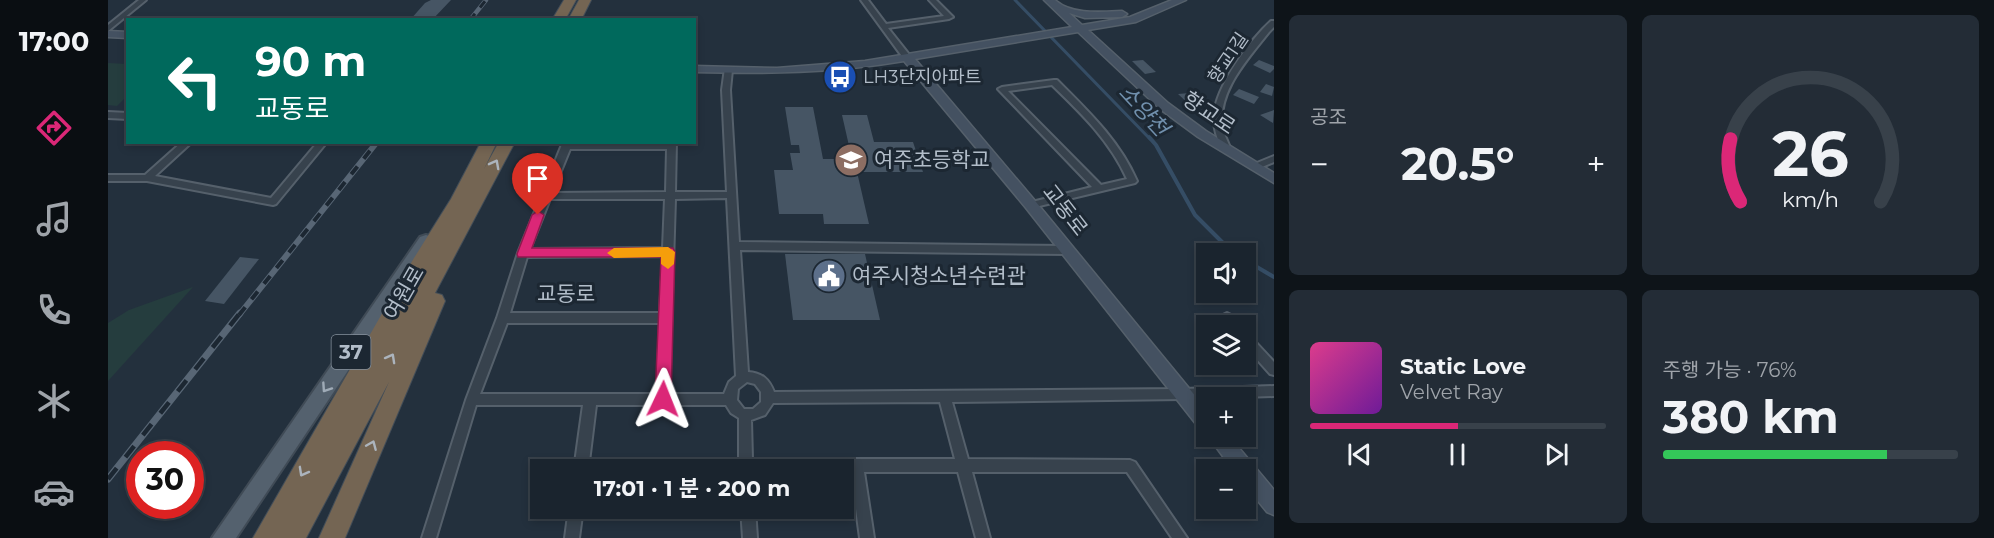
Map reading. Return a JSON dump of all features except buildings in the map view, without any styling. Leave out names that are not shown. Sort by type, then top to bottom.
[{"type":"highway","points":[[560,18],[576,3]]},
{"type":"highway","points":[[574,18],[576,3]]},
{"type":"highway","name":"여원로","points":[[266,538],[421,263],[459,201],[488,144]]},
{"type":"highway","name":"여원로","points":[[292,538],[506,144]]},
{"type":"highway","points":[[332,538],[422,331],[481,205],[484,186]]},
{"type":"main road","name":"37","points":[[224,538],[477,165]]},
{"type":"street","points":[[108,29],[143,0]]},
{"type":"street","points":[[864,0],[907,57]]},
{"type":"street","points":[[884,26],[949,16],[932,0]]},
{"type":"street","points":[[1049,0],[1085,15],[1128,17]]},
{"type":"street","name":"향교로","points":[[1049,0],[1070,28],[1182,119],[1274,179]]},
{"type":"street","points":[[696,69],[805,70],[907,57],[1128,17],[1147,13],[1181,0]]},
{"type":"street","points":[[1128,17],[1131,22],[1103,34],[1103,41],[1125,64],[1128,73]]},
{"type":"street","name":"향교1길","points":[[1226,148],[1218,134],[1217,113],[1225,88],[1266,30],[1274,23]]},
{"type":"street","points":[[108,34],[126,35]]},
{"type":"street","name":"교동로","points":[[907,57],[1031,205],[1196,410]]},
{"type":"street","points":[[728,70],[726,90],[742,379]]},
{"type":"street","points":[[1031,205],[1132,182],[1127,167],[1090,118],[1054,82],[1002,90],[1099,189]]},
{"type":"street","points":[[108,115],[126,116]]},
{"type":"street","points":[[147,178],[186,144]]},
{"type":"street","points":[[108,178],[147,178],[273,202],[321,144]]},
{"type":"street","name":"교동로","points":[[429,538],[472,399],[503,318],[523,254],[567,144],[672,144],[663,399]]},
{"type":"street","points":[[1255,167],[1274,159]]},
{"type":"street","points":[[545,196],[731,195]]},
{"type":"street","points":[[736,246],[1066,250]]},
{"type":"street","name":"교동로","points":[[523,254],[668,252]]},
{"type":"street","name":"교동로","points":[[503,318],[665,318]]},
{"type":"street","points":[[1256,350],[1274,370]]},
{"type":"street","points":[[742,379],[755,379],[761,382],[766,387],[770,398],[765,409],[745,414],[736,410],[730,399],[732,387],[742,379]]},
{"type":"street","points":[[770,398],[945,398],[1274,391]]},
{"type":"street","points":[[945,398],[983,538]]},
{"type":"street","points":[[472,399],[730,399]]},
{"type":"street","points":[[582,459],[590,400]]},
{"type":"street","points":[[745,414],[746,459]]},
{"type":"street","points":[[1226,447],[1236,459]]},
{"type":"street","points":[[867,538],[856,464],[1130,466],[1180,538]]},
{"type":"street","points":[[1256,483],[1274,505]]},
{"type":"street","points":[[572,538],[575,519]]},
{"type":"street","points":[[749,519],[750,538]]},
{"type":"green space","points":[[108,63],[126,64],[126,97],[117,106],[108,105]]},
{"type":"green space","points":[[193,287],[108,381],[108,323],[129,310]]},
{"type":"waterway","name":"소양천","points":[[1015,0],[1150,139]]},
{"type":"waterway","name":"소양천","points":[[1149,137],[1156,145],[1195,215],[1223,243]]},
{"type":"waterway","name":"소양천","points":[[1256,266],[1274,277]]},
{"type":"railway","points":[[472,18],[486,0]]},
{"type":"railway","points":[[239,315],[375,144]]},
{"type":"railway","points":[[108,479],[240,313]]},
{"type":"slow traffic","points":[[614,253],[668,252],[668,264]]},
{"type":"place","name":"LH3단지아파트","points":[[840,77]]},
{"type":"place","name":"여주초등학교","points":[[851,160]]},
{"type":"place","name":"여주시청소년수련관","points":[[829,276]]},
{"type":"route","points":[[538,215],[523,254],[668,252],[663,399]]}]
